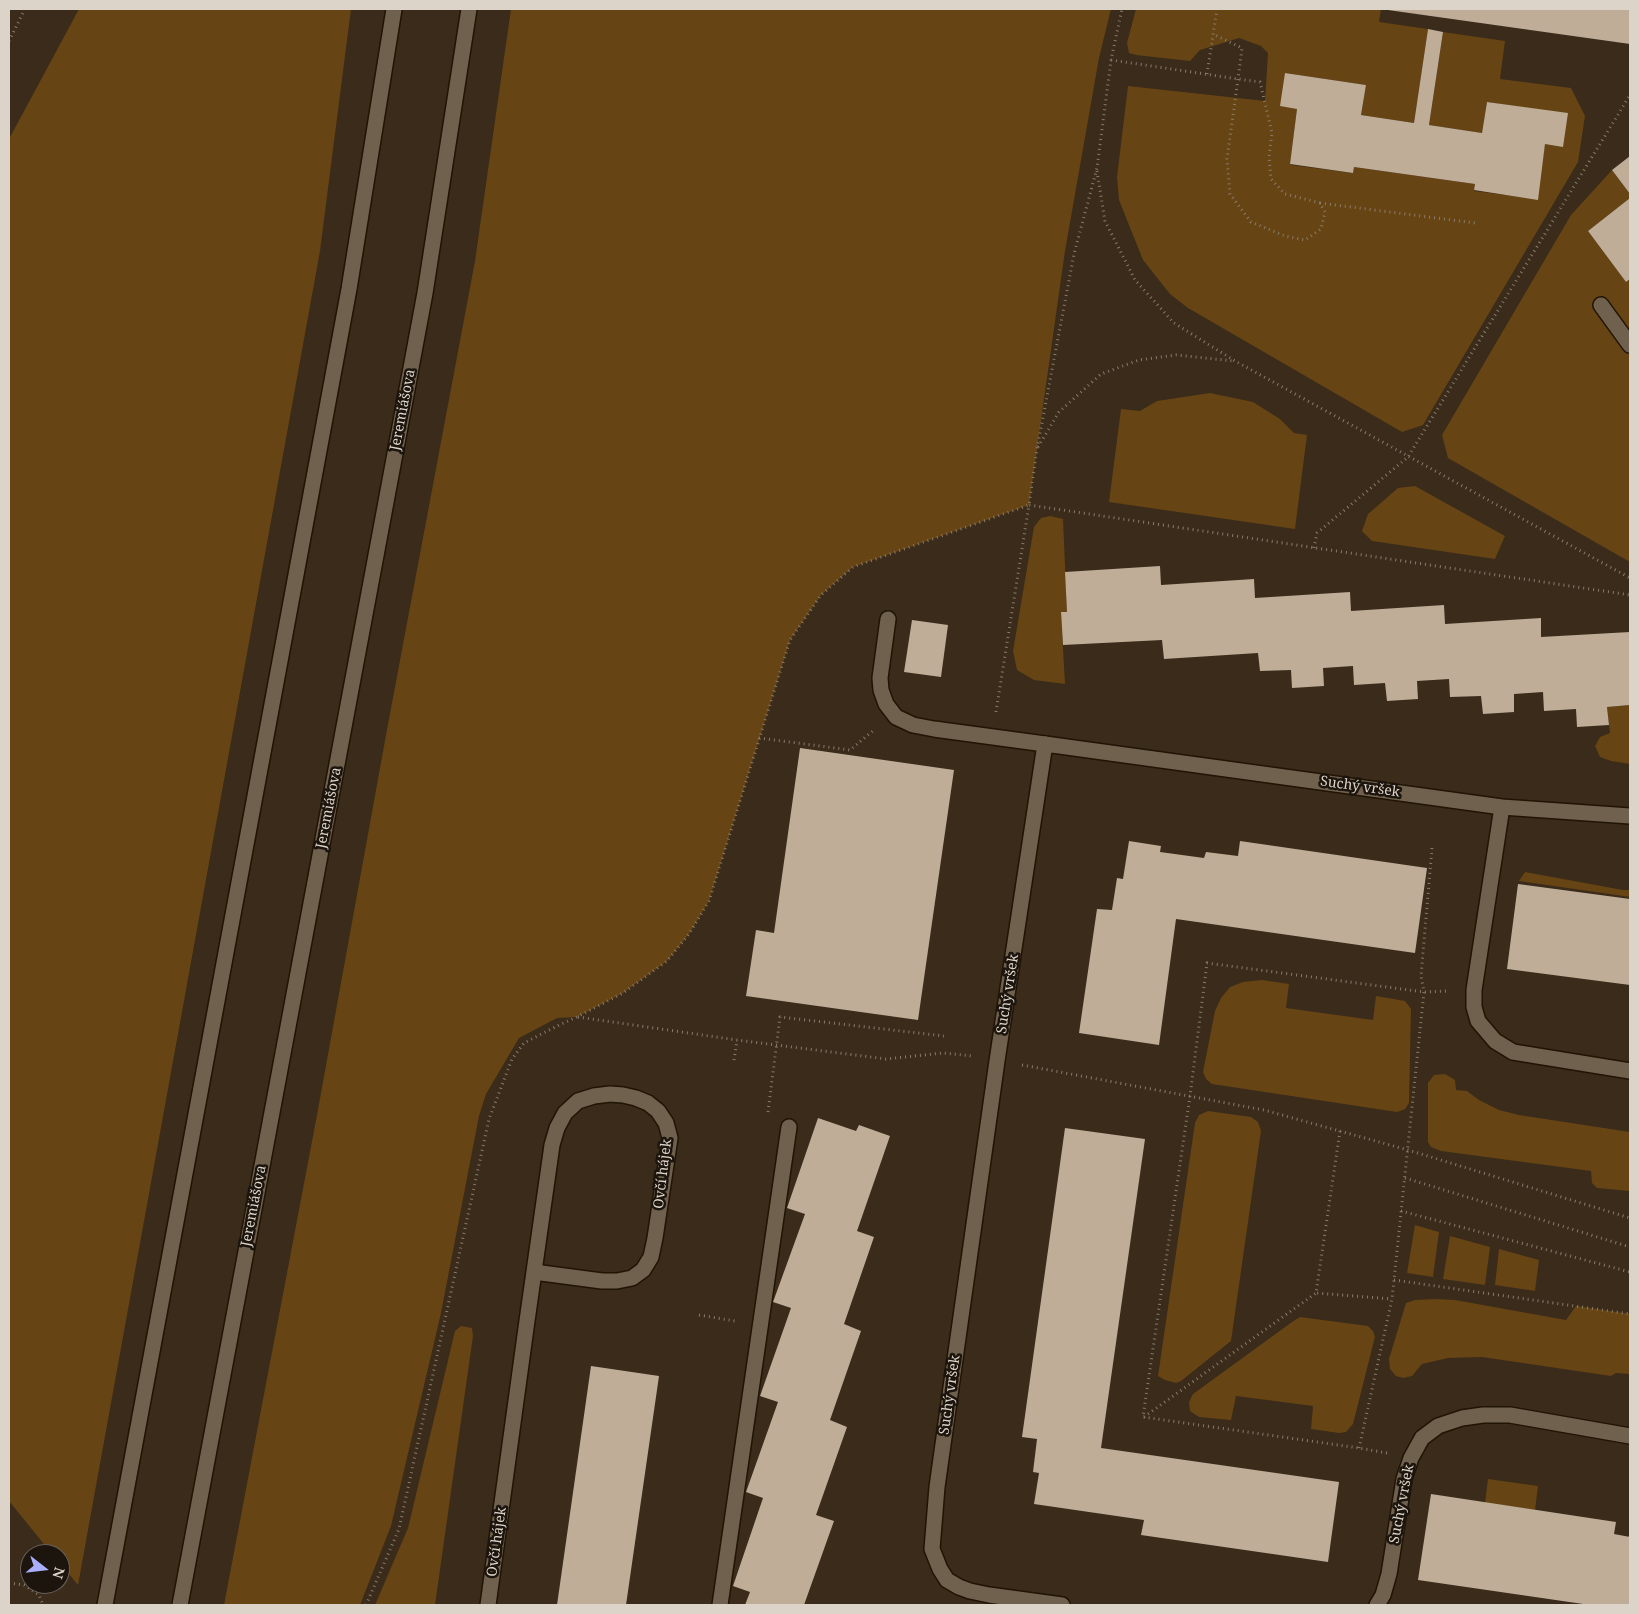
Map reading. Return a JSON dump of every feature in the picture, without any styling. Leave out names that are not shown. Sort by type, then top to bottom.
[{"type":"main road","points":[[105,1605],[347,299],[394,9]]},
{"type":"main road","name":"Jeremiášova","points":[[180,1605],[425,293],[469,9]]},
{"type":"main road","points":[[1601,305],[1630,345]]},
{"type":"main road","points":[[888,620],[880,666],[880,678],[881,690],[886,704],[896,717],[913,725],[1045,744]]},
{"type":"main road","name":"Suchý vršek","points":[[1062,1605],[970,1592],[958,1587],[947,1580],[940,1569],[932,1549],[937,1487],[1045,744],[1502,807],[1630,816]]},
{"type":"main road","points":[[1502,807],[1474,990],[1474,1007],[1478,1021],[1495,1041],[1513,1052],[1630,1071]]},
{"type":"main road","name":"Ovčí hájek","points":[[488,1605],[534,1272],[552,1145],[557,1128],[565,1113],[578,1102],[594,1096],[610,1094],[636,1098],[658,1111],[666,1123],[670,1138],[655,1238],[650,1257],[643,1270],[632,1278],[617,1282],[534,1272]]},
{"type":"main road","points":[[720,1605],[789,1127]]},
{"type":"main road","name":"Suchý vršek","points":[[1377,1605],[1388,1574],[1404,1480],[1411,1458],[1422,1438],[1438,1426],[1462,1418],[1483,1415],[1510,1415],[1630,1436]]},
{"type":"path","points":[[9,41],[25,9]]},
{"type":"path","points":[[996,713],[1037,449],[1074,254],[1097,168],[1111,60],[1122,9]]},
{"type":"path","points":[[1207,74],[1217,9]]},
{"type":"path","points":[[1213,34],[1242,48],[1227,159],[1230,194],[1251,222],[1286,236],[1305,240],[1322,229],[1325,212],[1320,202]]},
{"type":"path","points":[[1111,60],[1260,82],[1272,133],[1269,157],[1271,179],[1285,194],[1320,202],[1474,223]]},
{"type":"path","points":[[1314,548],[1317,533],[1408,456],[1630,96]]},
{"type":"path","points":[[1097,168],[1105,221],[1135,280],[1174,322],[1235,361],[1630,578]]},
{"type":"path","points":[[1037,449],[1059,412],[1101,374],[1139,360],[1176,355],[1235,361]]},
{"type":"path","points":[[366,1605],[399,1529],[492,1111],[512,1059],[524,1042],[623,993],[667,961],[689,934],[709,901],[790,640],[821,595],[853,567],[1029,506],[1630,595]]},
{"type":"path","points":[[759,738],[850,750]]},
{"type":"path","points":[[1359,1448],[1392,1300],[1424,992],[1421,976],[1432,848]]},
{"type":"path","points":[[1144,1417],[1190,1096],[1207,962],[1424,992],[1452,991]]},
{"type":"path","points":[[577,1017],[886,1059],[943,1053],[972,1056]]},
{"type":"path","points":[[777,1045],[780,1017],[944,1036]]},
{"type":"path","points":[[734,1060],[737,1040]]},
{"type":"path","points":[[1014,1064],[1264,1110],[1408,1150],[1630,1218]]},
{"type":"path","points":[[1316,1293],[1340,1131]]},
{"type":"path","points":[[1405,1178],[1630,1246]]},
{"type":"path","points":[[1401,1210],[1630,1272]]},
{"type":"path","points":[[1394,1280],[1630,1314]]},
{"type":"path","points":[[1144,1417],[1316,1293],[1392,1300]]},
{"type":"path","points":[[699,1315],[760,1324]]},
{"type":"path","points":[[1144,1417],[1392,1454]]},
{"type":"path","points":[[9,1583],[24,1585],[39,1595],[43,1605]]},
{"type":"shaded area","points":[[79,9],[351,9],[320,251],[78,1585],[70,1575],[70,1544],[44,1544],[9,1501],[9,139]]},
{"type":"shaded area","points":[[511,9],[1111,9],[1099,58],[1065,251],[1029,505],[853,567],[821,595],[790,640],[709,901],[689,934],[667,961],[623,993],[577,1017],[557,1018],[519,1038],[486,1094],[479,1116],[441,1313],[391,1526],[360,1605],[224,1605],[475,261]]},
{"type":"shaded area","points":[[1136,9],[1381,9],[1379,22],[1428,29],[1414,123],[1361,115],[1366,85],[1285,73],[1297,109],[1291,165],[1353,173],[1354,167],[1475,184],[1474,191],[1537,199],[1545,144],[1567,114],[1487,102],[1482,133],[1429,125],[1443,32],[1505,41],[1500,79],[1571,88],[1585,116],[1578,162],[1423,425],[1402,432],[1188,308],[1170,294],[1143,260],[1119,200],[1117,177],[1128,86],[1265,101],[1268,53],[1261,46],[1239,38],[1200,50],[1190,61],[1129,53],[1127,43]]},
{"type":"shaded area","points":[[1612,170],[1630,194],[1630,198],[1588,231],[1626,282],[1630,279],[1630,562],[1448,458],[1442,435],[1571,215]]},
{"type":"shaded area","points":[[1210,393],[1253,402],[1280,419],[1294,433],[1307,435],[1295,529],[1109,502],[1121,409],[1140,411],[1157,401]]},
{"type":"shaded area","points":[[1415,486],[1505,536],[1495,559],[1372,541],[1362,531],[1368,514],[1398,488]]},
{"type":"shaded area","points":[[1050,516],[1063,519],[1067,612],[1061,613],[1065,684],[1034,680],[1017,670],[1013,651],[1034,527],[1041,518]]},
{"type":"shaded area","points":[[1630,705],[1630,764],[1600,757],[1595,746],[1600,737],[1610,733],[1607,707]]},
{"type":"shaded area","points":[[1525,872],[1630,890],[1630,897],[1519,881]]},
{"type":"shaded area","points":[[1262,980],[1289,984],[1286,1008],[1373,1020],[1376,996],[1405,1001],[1411,1009],[1409,1103],[1405,1109],[1397,1112],[1212,1084],[1206,1079],[1203,1072],[1215,1011],[1221,998],[1230,987],[1243,982]]},
{"type":"shaded area","points":[[1445,1074],[1455,1080],[1456,1090],[1467,1091],[1479,1100],[1499,1110],[1519,1115],[1630,1132],[1630,1191],[1597,1188],[1592,1183],[1591,1171],[1441,1151],[1431,1147],[1428,1142],[1428,1083],[1434,1075]]},
{"type":"shaded area","points":[[1208,1111],[1251,1117],[1258,1122],[1261,1131],[1231,1341],[1176,1383],[1158,1376],[1195,1123],[1199,1115]]},
{"type":"shaded area","points":[[1415,1225],[1439,1232],[1433,1277],[1407,1273]]},
{"type":"shaded area","points":[[1450,1236],[1490,1247],[1485,1285],[1443,1279]]},
{"type":"shaded area","points":[[1499,1249],[1539,1260],[1535,1291],[1495,1285]]},
{"type":"shaded area","points":[[1415,1300],[1455,1300],[1566,1320],[1576,1306],[1630,1314],[1630,1374],[1616,1373],[1611,1376],[1482,1357],[1448,1358],[1422,1364],[1412,1376],[1403,1378],[1396,1376],[1390,1369],[1389,1359],[1406,1303]]},
{"type":"shaded area","points":[[1300,1317],[1368,1326],[1373,1331],[1375,1337],[1353,1424],[1346,1432],[1339,1433],[1311,1429],[1313,1406],[1236,1396],[1231,1420],[1199,1417],[1190,1411],[1189,1402],[1193,1394]]},
{"type":"shaded area","points":[[461,1326],[472,1328],[473,1336],[435,1605],[375,1605],[408,1528],[455,1331]]},
{"type":"shaded area","points":[[1488,1479],[1538,1486],[1535,1510],[1485,1503]]},
{"type":"building","points":[[1630,9],[1630,44],[1388,10]]},
{"type":"building","points":[[1428,29],[1443,32],[1429,125],[1482,133],[1487,102],[1568,113],[1563,147],[1545,144],[1538,200],[1474,190],[1475,184],[1354,167],[1353,173],[1290,164],[1297,109],[1280,106],[1285,73],[1366,85],[1361,115],[1414,123]]},
{"type":"building","points":[[1630,156],[1630,194],[1612,170]]},
{"type":"building","points":[[1630,198],[1630,279],[1626,282],[1588,231]]},
{"type":"building","points":[[1160,566],[1161,585],[1254,579],[1255,598],[1350,592],[1351,611],[1444,605],[1445,624],[1541,618],[1541,637],[1630,632],[1630,705],[1607,707],[1609,725],[1577,727],[1576,709],[1544,711],[1543,692],[1514,694],[1514,712],[1483,714],[1481,696],[1450,697],[1449,679],[1417,681],[1418,699],[1387,701],[1385,683],[1354,685],[1353,666],[1323,668],[1324,686],[1292,688],[1291,670],[1260,671],[1258,653],[1164,659],[1162,640],[1063,645],[1061,612],[1067,612],[1065,572]]},
{"type":"building","points":[[912,620],[948,625],[941,677],[904,672]]},
{"type":"building","points":[[800,748],[954,770],[918,1020],[746,996],[756,930],[774,933]]},
{"type":"building","points":[[1129,841],[1161,846],[1160,852],[1204,858],[1206,852],[1238,856],[1240,841],[1427,868],[1415,953],[1176,919],[1159,1045],[1079,1033],[1097,909],[1112,910],[1117,878],[1123,879]]},
{"type":"building","points":[[1518,884],[1630,899],[1630,985],[1507,969]]},
{"type":"building","points":[[818,1118],[856,1131],[859,1125],[890,1136],[857,1231],[874,1237],[844,1324],[861,1331],[830,1420],[847,1427],[816,1515],[834,1521],[804,1605],[745,1605],[750,1592],[733,1586],[763,1498],[746,1492],[778,1402],[760,1396],[791,1308],[773,1302],[805,1214],[787,1208]]},
{"type":"building","points":[[1065,1128],[1145,1139],[1101,1448],[1339,1482],[1328,1562],[1141,1535],[1144,1520],[1034,1504],[1039,1473],[1033,1472],[1037,1439],[1022,1437]]},
{"type":"building","points":[[591,1366],[659,1376],[626,1605],[557,1605]]},
{"type":"building","points":[[1431,1494],[1616,1522],[1614,1534],[1630,1537],[1630,1605],[1590,1605],[1418,1580]]}]
